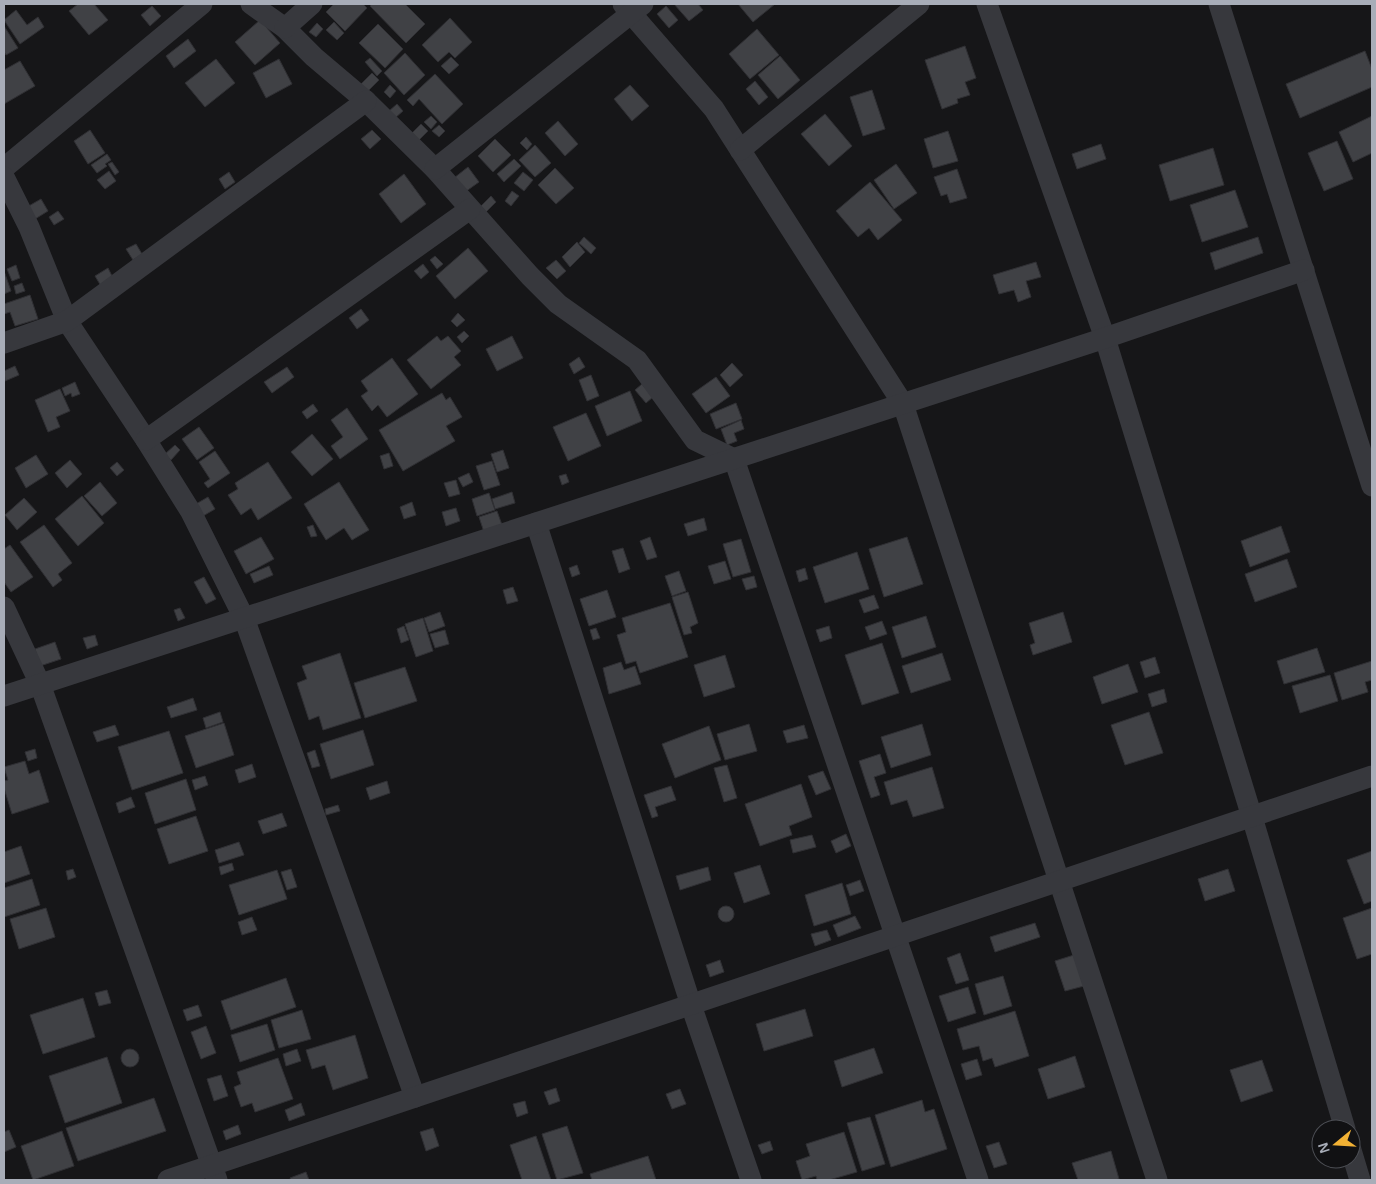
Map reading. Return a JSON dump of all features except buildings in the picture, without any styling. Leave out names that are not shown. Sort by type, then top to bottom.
[{"type":"street","points":[[4,168],[202,4]]},
{"type":"street","points":[[251,4],[285,28],[314,57],[366,101],[435,169],[530,276],[558,304],[637,360],[695,440],[734,459],[978,1180]]},
{"type":"street","points":[[285,28],[312,4]]},
{"type":"street","points":[[740,150],[919,4]]},
{"type":"street","points":[[987,4],[1105,338],[1252,817],[1342,1119]]},
{"type":"street","points":[[1219,4],[1372,486]]},
{"type":"street","points":[[435,169],[633,7],[714,109],[903,404],[1157,1180]]},
{"type":"street","points":[[4,343],[67,320],[366,101]]},
{"type":"street","points":[[4,177],[29,227],[67,320],[146,440],[190,512],[244,618],[415,1097]]},
{"type":"street","points":[[146,440],[470,209]]},
{"type":"street","points":[[4,696],[1105,338],[1304,270]]},
{"type":"street","points":[[536,523],[691,1005],[751,1180]]},
{"type":"street","points":[[4,607],[40,684],[215,1172]]},
{"type":"street","points":[[168,1180],[215,1172],[415,1097],[1372,776]]}]
